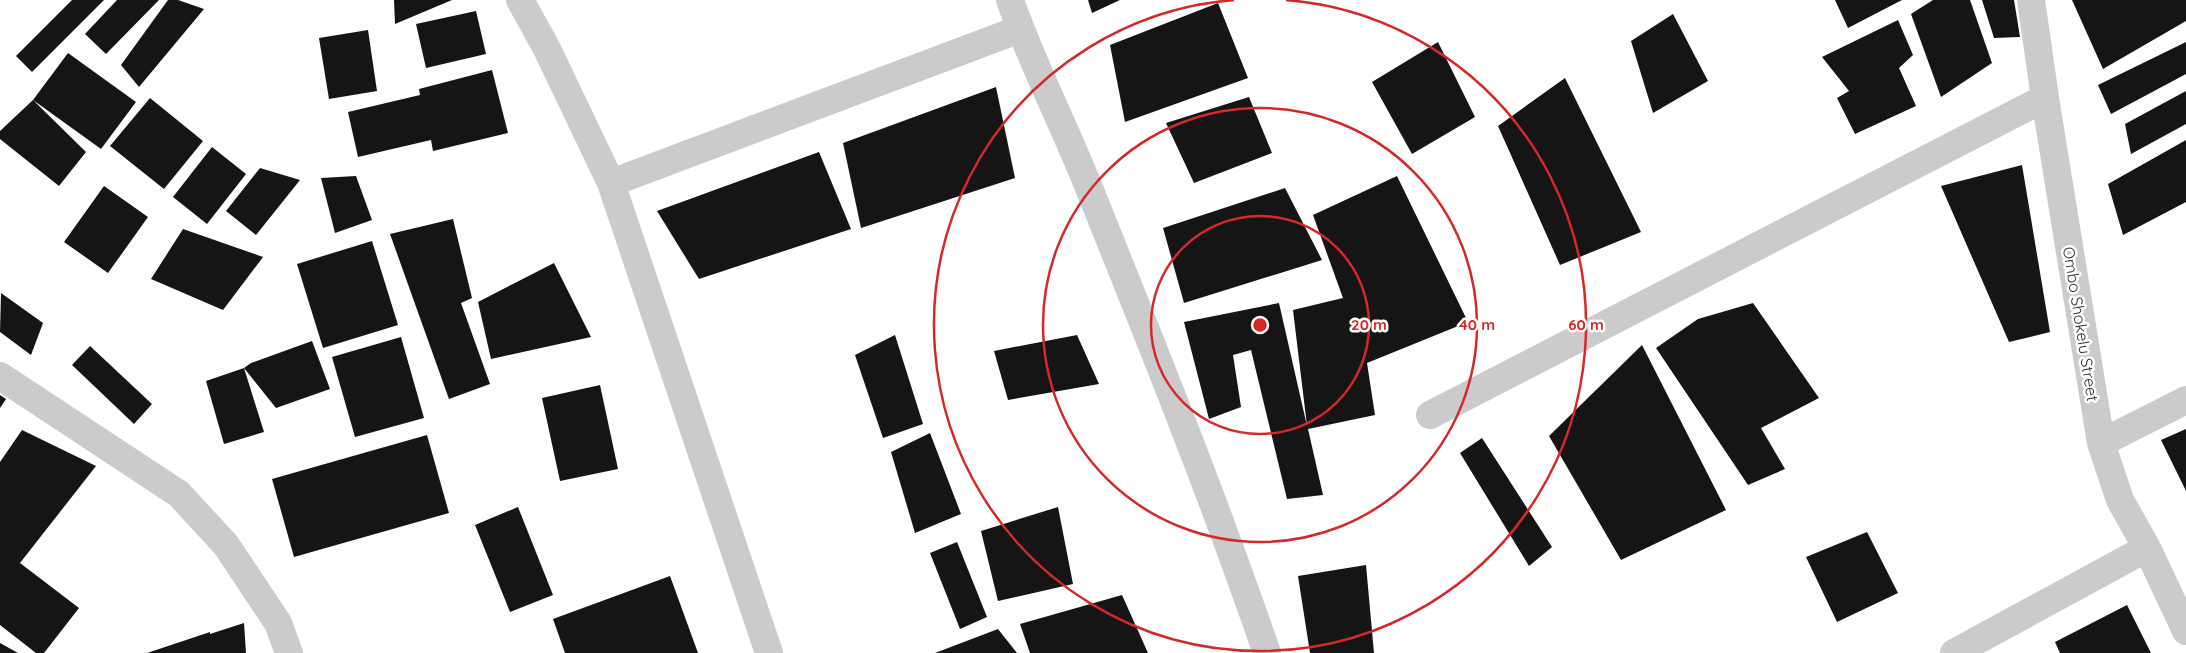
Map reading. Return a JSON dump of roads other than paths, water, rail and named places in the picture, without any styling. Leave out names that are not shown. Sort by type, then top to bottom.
[{"type":"street","points":[[520,0],[547,50],[610,183],[769,653]]},
{"type":"street","points":[[1010,0],[1020,29],[1096,204],[1267,653]]},
{"type":"street","name":"Ombo Shokelu Street","points":[[2031,0],[2101,443],[2120,500],[2147,548],[2186,631]]},
{"type":"street","points":[[610,183],[1020,29]]},
{"type":"street","points":[[1430,415],[2045,98]]},
{"type":"street","points":[[0,376],[178,494],[226,545],[278,623],[289,653]]},
{"type":"street","points":[[2101,443],[2186,400]]},
{"type":"street","points":[[1954,653],[2147,548]]}]
